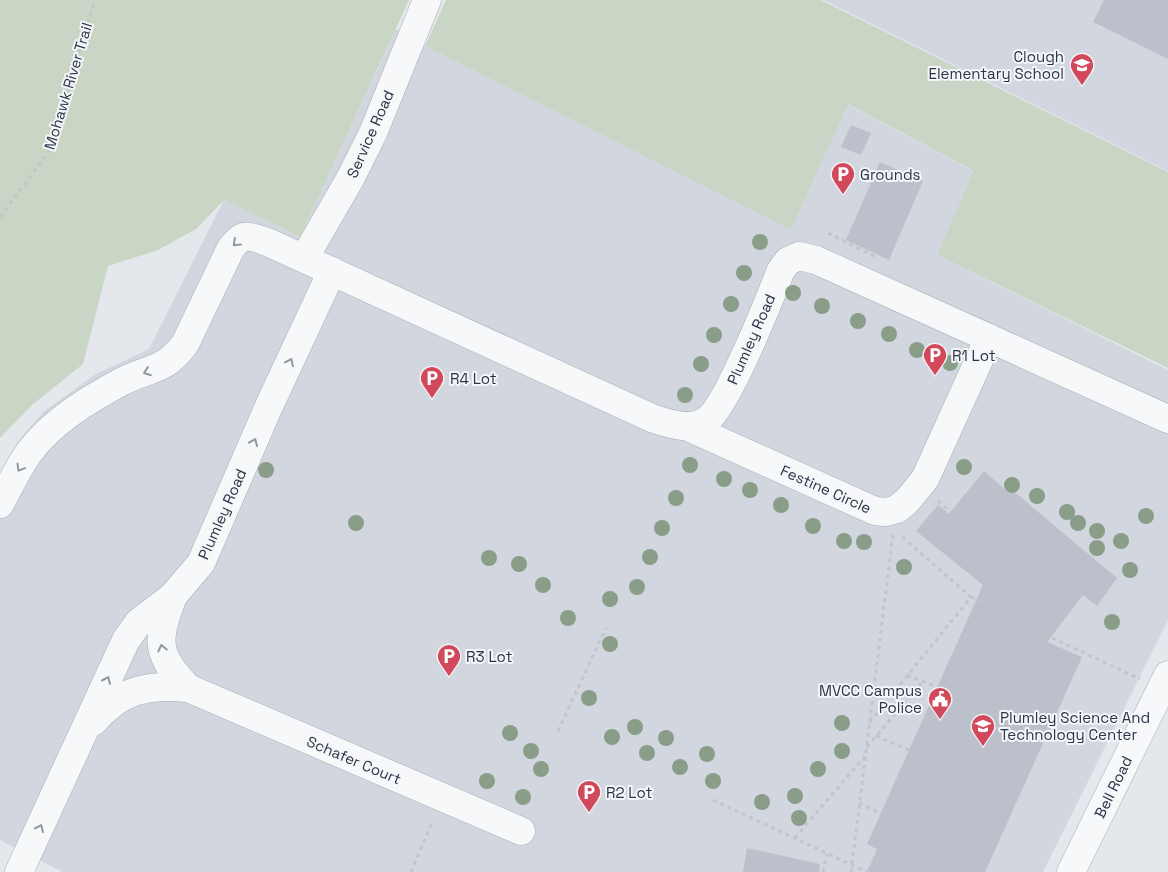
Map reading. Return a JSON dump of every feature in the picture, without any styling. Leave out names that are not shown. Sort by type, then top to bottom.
[{"type":"street","name":"Service Road","points":[[296,255],[304,254],[309,250],[350,179],[373,133],[426,0]]},
{"type":"street","points":[[0,504],[31,451],[68,414],[123,381],[160,367],[175,358],[185,344],[231,248],[238,240],[245,236],[253,237],[332,271],[654,419],[686,426]]},
{"type":"street","name":"Plumley Road","points":[[686,426],[706,421],[714,414],[734,379],[781,270],[788,261],[799,256],[816,260],[1168,419]]},
{"type":"street","name":"Plumley Road","points":[[19,872],[126,640],[139,622],[173,596],[202,563],[269,406],[332,271]]},
{"type":"street","name":"Festine Circle","points":[[686,426],[875,511],[886,512],[897,509],[907,501],[925,479],[989,338]]},
{"type":"street","name":"Schafer Court","points":[[173,596],[162,631],[162,649],[173,672],[188,688]]},
{"type":"street","name":"Schafer Court","points":[[82,735],[103,711],[120,698],[139,690],[156,687],[188,688],[521,831]]},
{"type":"street","name":"Bell Road","points":[[1071,872],[1159,687]]},
{"type":"path","name":"Mohawk River Trail","points":[[0,217],[48,153],[95,0]]},
{"type":"path","points":[[828,233],[876,256]]},
{"type":"path","points":[[932,496],[951,512]]},
{"type":"path","points":[[851,872],[894,530],[971,597],[987,603]]},
{"type":"path","points":[[870,722],[971,597]]},
{"type":"path","points":[[558,732],[606,628]]},
{"type":"path","points":[[1052,638],[1159,687]]},
{"type":"path","points":[[907,675],[937,687]]},
{"type":"path","points":[[866,747],[923,682]]},
{"type":"path","points":[[903,704],[925,714]]},
{"type":"path","points":[[876,736],[909,750]]},
{"type":"path","points":[[796,838],[865,756]]},
{"type":"path","points":[[713,800],[867,872]]},
{"type":"path","points":[[859,803],[880,813]]},
{"type":"path","points":[[411,872],[435,816]]},
{"type":"path","points":[[824,872],[827,854]]},
{"type":"shaded area","name":"Clough Elementary School","points":[[824,0],[1168,0],[1168,171]]},
{"type":"shaded area","points":[[396,29],[425,46],[791,228],[847,104],[975,172],[937,255],[1168,370],[1168,620],[1043,872],[63,872],[0,840],[0,473],[17,443],[43,412],[96,374],[149,349],[224,200],[300,237]]},
{"type":"green space","points":[[0,0],[409,0],[300,237],[224,200],[196,229],[158,250],[108,266],[83,364],[32,405],[0,438]]},
{"type":"green space","points":[[446,0],[821,0],[1168,172],[1168,368],[937,255],[974,171],[848,104],[791,229],[425,46]]},
{"type":"building","points":[[1104,0],[1168,0],[1168,59],[1093,22]]},
{"type":"building","points":[[851,125],[871,133],[861,155],[841,147]]},
{"type":"building","points":[[880,162],[923,181],[889,260],[846,240]]},
{"type":"building","points":[[984,471],[1010,494],[1012,490],[1117,578],[1097,606],[1083,595],[1047,642],[1082,657],[985,872],[867,872],[877,849],[867,844],[983,585],[916,531],[938,505],[949,514]]},
{"type":"building","points":[[747,848],[820,864],[819,872],[743,872]]},
{"type":"place","name":"Clough Elementary School","points":[[1082,86]]},
{"type":"place","name":"Grounds","points":[[843,195]]},
{"type":"place","name":"R1 Lot","points":[[935,376]]},
{"type":"place","name":"R4 Lot","points":[[432,399]]},
{"type":"place","name":"R3 Lot","points":[[449,677]]},
{"type":"place","name":"MVCC Campus Police","points":[[940,720]]},
{"type":"place","name":"Plumley Science And Technology Center","points":[[983,747]]},
{"type":"place","name":"R2 Lot","points":[[589,813]]}]
